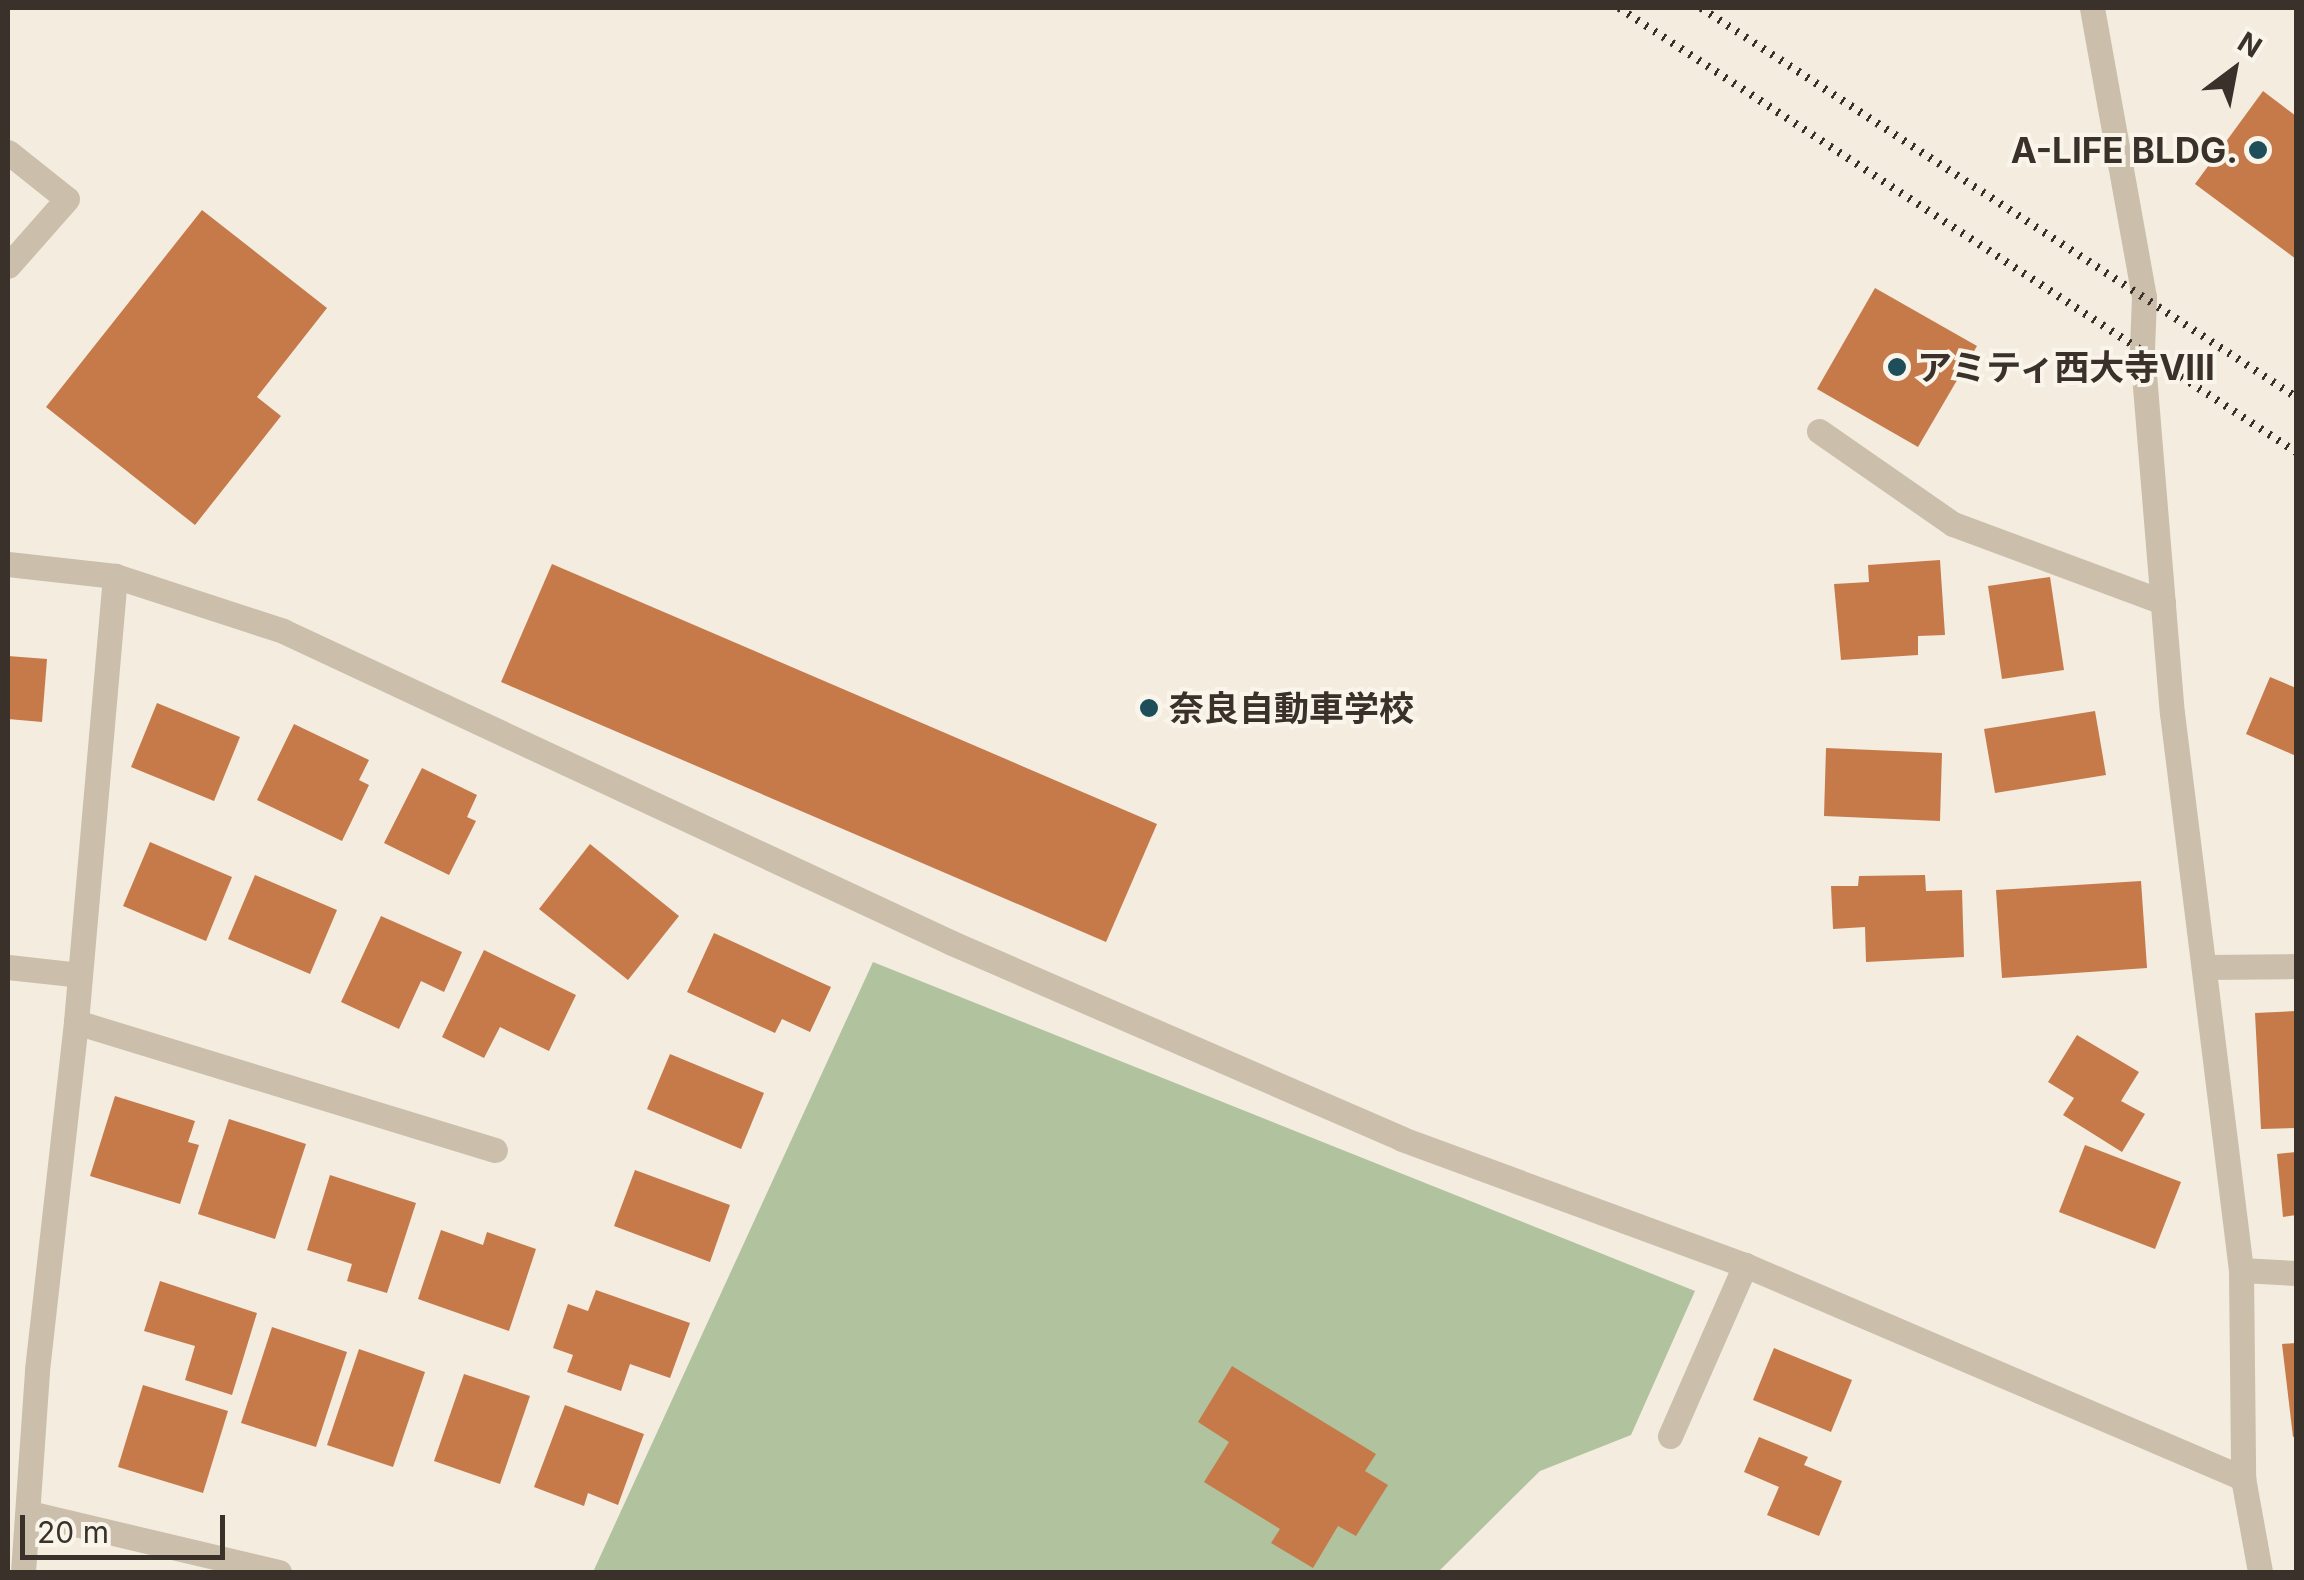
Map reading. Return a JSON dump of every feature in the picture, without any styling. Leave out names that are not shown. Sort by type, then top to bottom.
[{"type":"street","points":[[2092,8],[2144,297],[2142,350],[2172,713],[2241,1270],[2242,1478],[2260,1572]]},
{"type":"street","points":[[8,152],[66,198],[8,266]]},
{"type":"street","points":[[1819,431],[1953,524],[2163,602]]},
{"type":"street","points":[[8,564],[115,576],[283,631],[934,935],[1402,1139],[1745,1265],[2242,1478]]},
{"type":"street","points":[[23,1572],[37,1370],[76,1022],[115,576]]},
{"type":"street","points":[[2206,967],[2296,966]]},
{"type":"street","points":[[8,967],[80,975]]},
{"type":"street","points":[[76,1022],[496,1150]]},
{"type":"street","points":[[1670,1436],[1745,1265]]},
{"type":"street","points":[[2241,1270],[2296,1273]]},
{"type":"street","points":[[28,1513],[279,1572]]},
{"type":"green space","points":[[873,962],[1695,1291],[1631,1435],[1540,1471],[1438,1572],[593,1572]]},
{"type":"building","name":"A-LIFE BLDG.","points":[[2263,91],[2296,116],[2296,259],[2195,184]]},
{"type":"building","points":[[202,210],[327,308],[257,397],[281,416],[195,525],[46,407]]},
{"type":"building","name":"アミティ西大寺VIII","points":[[1875,288],[1977,346],[1918,447],[1817,389]]},
{"type":"building","points":[[1940,560],[1945,635],[1918,636],[1918,655],[1841,660],[1834,584],[1869,582],[1868,565]]},
{"type":"building","points":[[552,564],[1157,824],[1106,942],[501,682]]},
{"type":"building","points":[[2050,577],[2064,670],[2002,679],[1988,586]]},
{"type":"building","points":[[8,656],[47,659],[42,722],[8,719]]},
{"type":"building","points":[[2270,677],[2296,688],[2296,756],[2246,734]]},
{"type":"building","points":[[157,703],[240,737],[214,801],[131,767]]},
{"type":"building","points":[[2095,711],[2106,775],[1995,793],[1984,729]]},
{"type":"building","points":[[294,724],[369,760],[359,780],[369,785],[342,841],[257,800]]},
{"type":"building","points":[[1826,748],[1942,753],[1940,821],[1824,816]]},
{"type":"building","points":[[422,768],[477,795],[467,817],[476,821],[449,875],[384,843]]},
{"type":"building","points":[[150,842],[232,877],[206,941],[123,906]]},
{"type":"building","points":[[590,844],[679,916],[628,980],[539,909]]},
{"type":"building","points":[[255,875],[337,910],[310,974],[228,939]]},
{"type":"building","points":[[1925,875],[1926,891],[1962,890],[1964,957],[1866,962],[1865,927],[1833,929],[1831,886],[1858,886],[1859,876]]},
{"type":"building","points":[[2141,881],[2147,968],[2002,978],[1996,890]]},
{"type":"building","points":[[381,916],[462,952],[444,992],[421,981],[399,1029],[341,1002]]},
{"type":"building","points":[[714,933],[831,987],[810,1032],[782,1019],[775,1033],[687,992]]},
{"type":"building","points":[[484,950],[576,995],[549,1051],[500,1027],[484,1058],[442,1037]]},
{"type":"building","points":[[2296,1011],[2296,1128],[2261,1129],[2255,1013]]},
{"type":"building","points":[[2077,1035],[2139,1072],[2121,1101],[2145,1114],[2122,1152],[2063,1115],[2074,1098],[2048,1082]]},
{"type":"building","points":[[670,1054],[764,1093],[741,1149],[647,1109]]},
{"type":"building","points":[[115,1096],[195,1121],[188,1142],[199,1145],[180,1204],[90,1176]]},
{"type":"building","points":[[229,1119],[306,1144],[275,1239],[198,1214]]},
{"type":"building","points":[[2085,1145],[2181,1182],[2155,1249],[2059,1212]]},
{"type":"building","points":[[2296,1152],[2296,1215],[2283,1217],[2277,1154]]},
{"type":"building","points":[[635,1170],[730,1205],[710,1262],[614,1226]]},
{"type":"building","points":[[330,1175],[416,1203],[387,1293],[347,1281],[352,1264],[307,1250]]},
{"type":"building","points":[[441,1230],[483,1245],[487,1232],[536,1249],[509,1331],[418,1299]]},
{"type":"building","points":[[160,1281],[257,1313],[232,1395],[185,1380],[195,1346],[144,1331]]},
{"type":"building","points":[[596,1290],[690,1323],[670,1378],[630,1364],[621,1391],[567,1372],[573,1355],[553,1348],[568,1304],[588,1311]]},
{"type":"building","points":[[272,1327],[347,1352],[316,1447],[241,1423]]},
{"type":"building","points":[[2296,1343],[2296,1436],[2293,1437],[2282,1344]]},
{"type":"building","points":[[1774,1348],[1852,1380],[1831,1432],[1753,1400]]},
{"type":"building","points":[[359,1349],[425,1372],[393,1467],[327,1445]]},
{"type":"building","points":[[1232,1366],[1376,1454],[1365,1471],[1388,1485],[1356,1536],[1338,1526],[1313,1568],[1271,1543],[1280,1529],[1204,1482],[1229,1442],[1198,1422]]},
{"type":"building","points":[[464,1374],[530,1396],[500,1484],[434,1461]]},
{"type":"building","points":[[143,1385],[228,1411],[203,1493],[118,1467]]},
{"type":"building","points":[[565,1405],[644,1434],[618,1505],[588,1493],[584,1506],[534,1487]]},
{"type":"building","points":[[1759,1437],[1808,1457],[1804,1465],[1842,1481],[1819,1536],[1767,1515],[1779,1487],[1744,1472]]},
{"type":"railway","points":[[1619,8],[2296,452]]},
{"type":"railway","points":[[1701,8],[2296,397]]},
{"type":"place","name":"A-LIFE BLDG.","points":[[2258,150]]},
{"type":"place","name":"アミティ西大寺VIII","points":[[1897,367]]},
{"type":"place","name":"奈良自動車学校","points":[[1149,708]]}]
